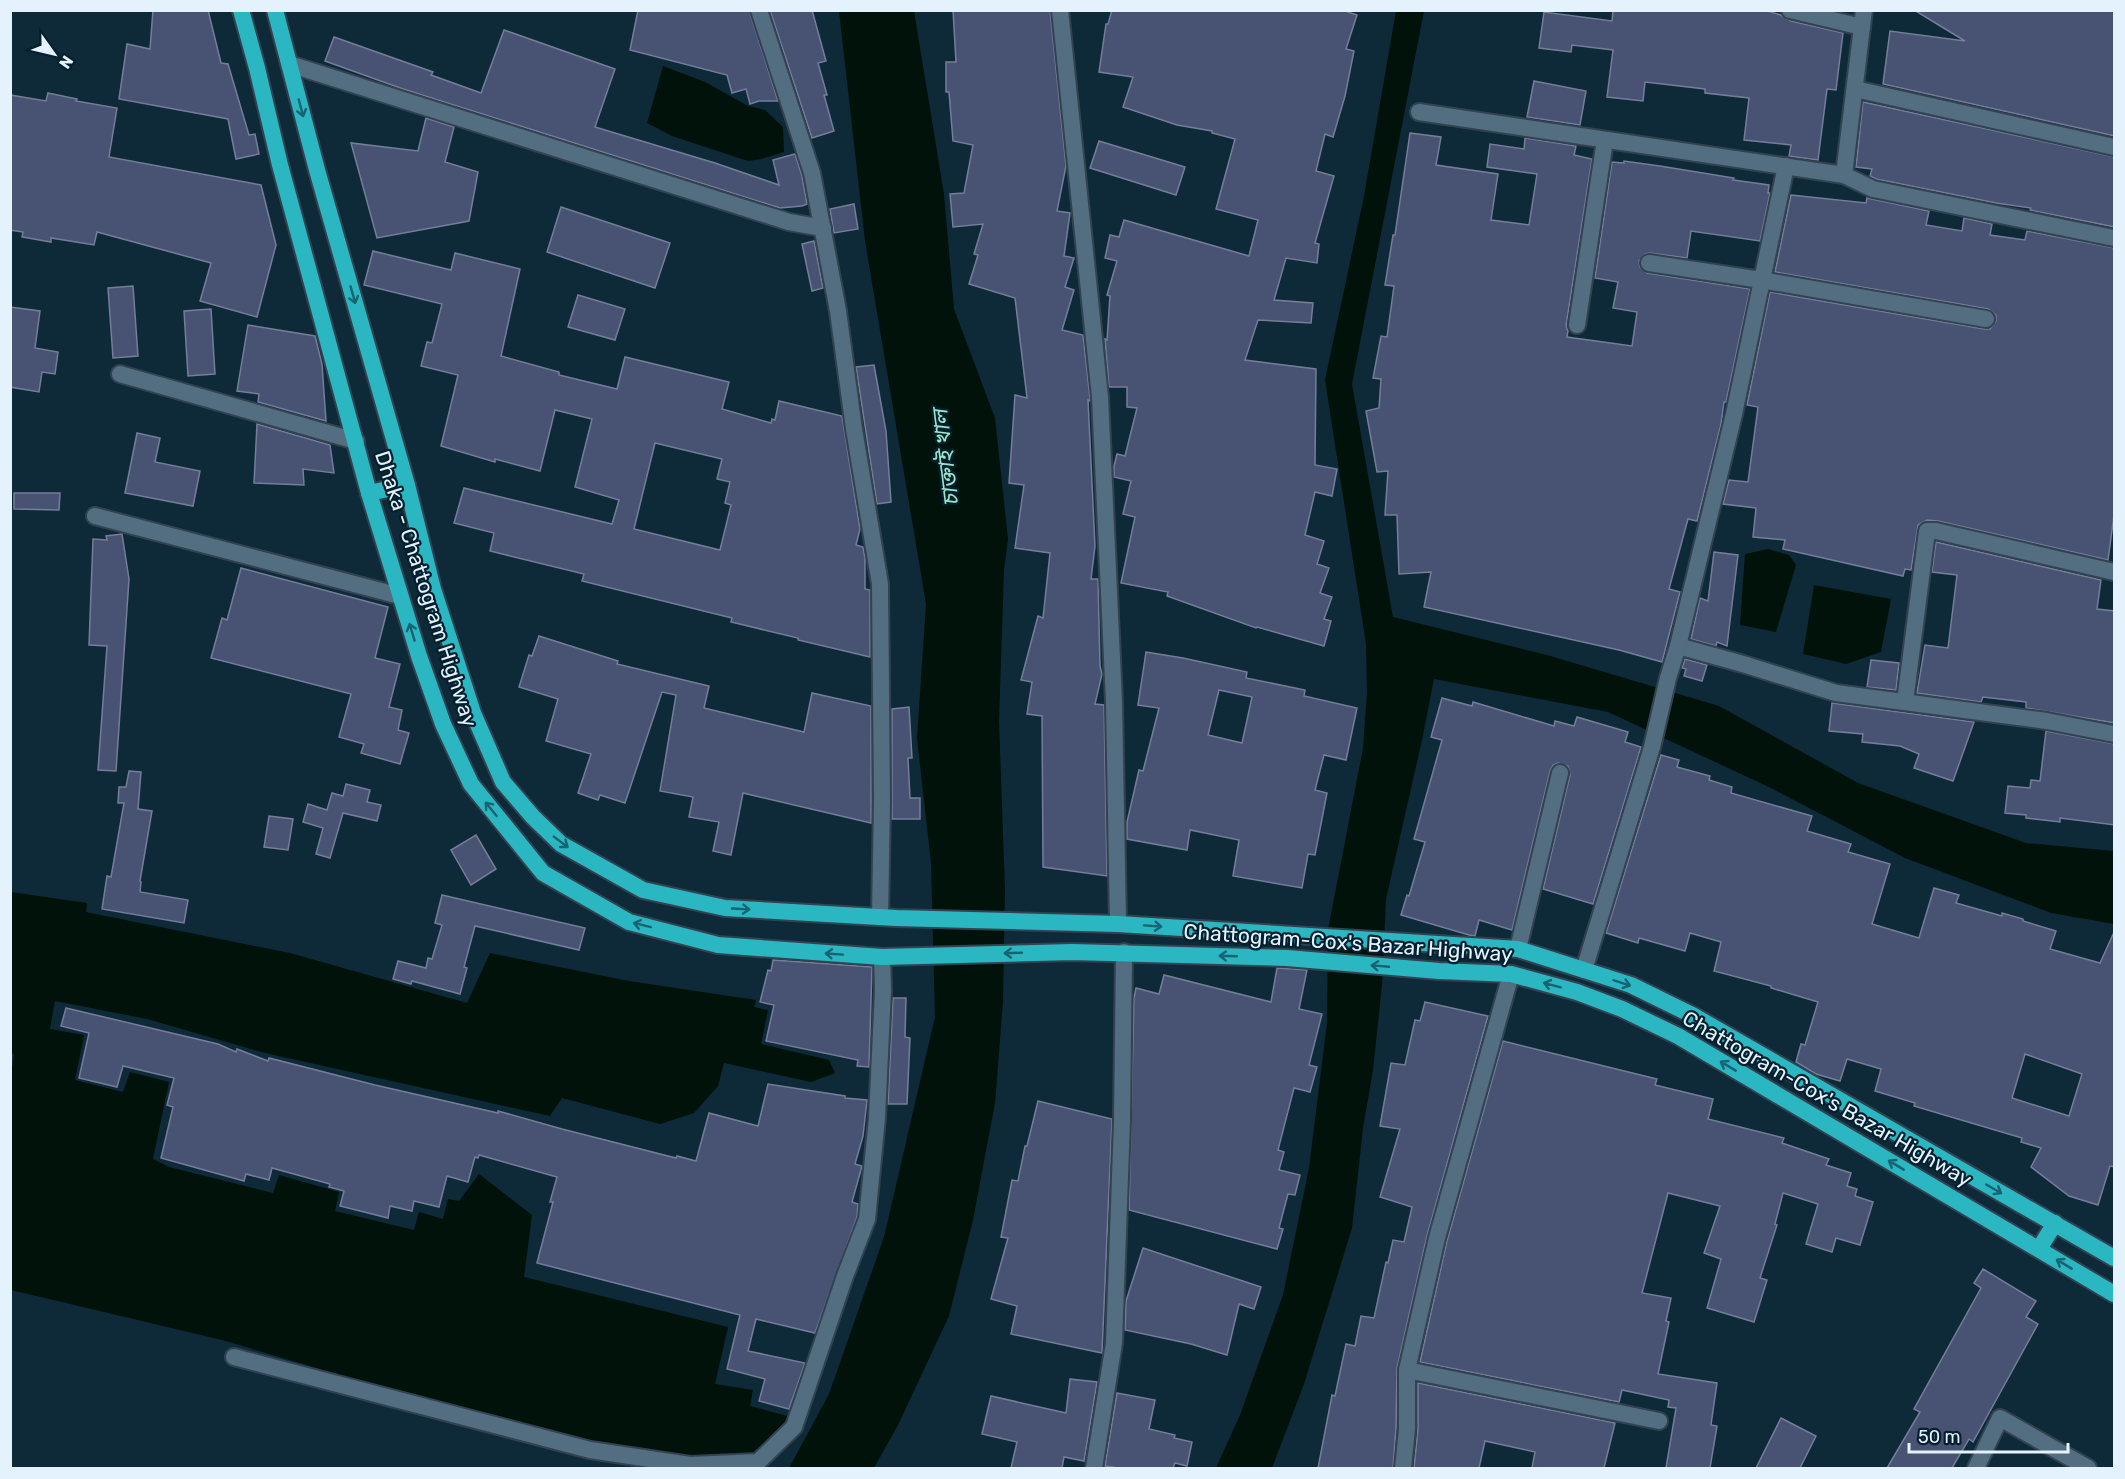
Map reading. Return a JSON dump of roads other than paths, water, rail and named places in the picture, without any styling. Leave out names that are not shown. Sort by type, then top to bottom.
[{"type":"highway","name":"Dhaka - Chattogram Highway","points":[[241,10],[280,165],[369,493],[400,596],[443,724],[471,784],[543,873],[629,922],[718,945],[887,957]]},
{"type":"highway","name":"Dhaka - Chattogram Highway","points":[[275,10],[317,170],[407,485],[433,590],[473,713],[503,782],[533,817],[561,844],[643,890],[725,908],[888,918]]},
{"type":"highway","points":[[369,493],[407,485]]},
{"type":"highway","name":"Chattogram-Cox's Bazar Highway","points":[[888,918],[1118,924],[1518,949],[1631,985],[1694,1016],[2115,1258]]},
{"type":"highway","name":"Chattogram-Cox's Bazar Highway","points":[[887,957],[1124,952],[1287,958],[1439,971],[1511,974],[1577,992],[1622,1009],[1678,1036],[2115,1294]]},
{"type":"highway","points":[[2039,1249],[2055,1223]]},
{"type":"street","points":[[759,10],[812,173],[838,311],[879,584],[882,801],[888,918]]},
{"type":"street","points":[[1060,10],[1100,397],[1114,702],[1118,924]]},
{"type":"street","points":[[1790,10],[1863,19],[1844,175]]},
{"type":"street","points":[[289,64],[789,222],[823,228]]},
{"type":"street","points":[[1855,89],[2115,147]]},
{"type":"street","points":[[1419,112],[1844,175],[1873,189],[2115,238]]},
{"type":"street","points":[[1577,325],[1605,140]]},
{"type":"street","points":[[1584,970],[1652,747],[1678,646],[1734,414],[1786,166]]},
{"type":"street","points":[[1649,263],[1986,319]]},
{"type":"street","points":[[120,374],[356,441]]},
{"type":"street","points":[[95,516],[400,596]]},
{"type":"street","points":[[1905,702],[1927,531],[1936,531],[2115,572]]},
{"type":"street","points":[[1678,646],[1836,693],[2048,721],[2115,734]]},
{"type":"street","points":[[1518,949],[1560,773]]},
{"type":"street","points":[[1094,1468],[1114,1343],[1122,1120],[1124,952]]},
{"type":"street","points":[[234,1357],[591,1450],[690,1466],[758,1462],[794,1427],[845,1276],[867,1219],[877,1118],[883,990],[887,957]]},
{"type":"street","points":[[1403,1468],[1407,1428],[1407,1370],[1437,1238],[1511,974]]},
{"type":"street","points":[[1407,1370],[1659,1421]]},
{"type":"street","points":[[1976,1468],[2001,1418],[2088,1468]]},
{"type":"water","name":"চাক্তাই খাল","points":[[839,11],[914,11],[944,194],[954,309],[995,418],[1008,539],[1004,570],[999,721],[1005,889],[1003,1002],[995,1103],[973,1220],[949,1316],[898,1425],[874,1468],[789,1468],[829,1394],[884,1237],[935,1017],[931,863],[917,738],[926,604],[865,241]]},
{"type":"water","points":[[1396,11],[1424,11],[1352,384],[1393,617],[1547,655],[1719,706],[1858,783],[2026,843],[2114,851],[2114,924],[2051,913],[1905,858],[1771,788],[1608,712],[1434,679],[1386,899],[1382,985],[1352,1228],[1304,1384],[1272,1468],[1216,1468],[1240,1415],[1283,1295],[1309,1168],[1327,1023],[1328,930],[1363,748],[1367,692],[1366,644],[1325,380],[1364,196]]},
{"type":"water","points":[[663,66],[705,82],[748,106],[765,110],[783,127],[784,152],[748,161],[672,136],[647,123]]},
{"type":"water","points":[[1768,549],[1789,555],[1796,565],[1776,632],[1740,625],[1745,554]]},
{"type":"water","points":[[1814,585],[1891,599],[1881,652],[1846,664],[1803,654]]},
{"type":"water","points":[[11,892],[87,903],[86,912],[290,953],[467,1003],[490,953],[629,981],[756,1000],[754,1007],[768,1010],[761,1044],[829,1060],[835,1073],[811,1082],[724,1063],[718,1086],[694,1113],[660,1124],[562,1098],[550,1116],[265,1053],[147,1019],[55,1001],[50,1029],[84,1035],[75,1080],[123,1092],[130,1072],[169,1082],[153,1159],[169,1167],[273,1193],[279,1175],[339,1192],[335,1211],[414,1230],[419,1212],[443,1219],[448,1199],[459,1201],[479,1174],[532,1215],[524,1277],[728,1327],[715,1384],[753,1390],[750,1406],[791,1417],[758,1453],[690,1456],[606,1445],[371,1384],[222,1340],[11,1290],[10,1083],[14,1054],[10,1053]]}]
